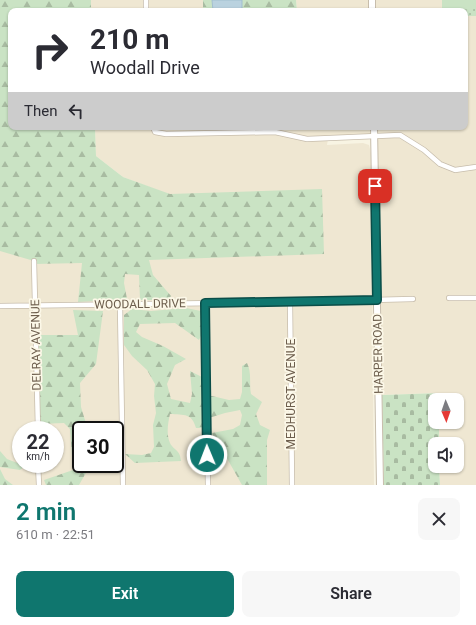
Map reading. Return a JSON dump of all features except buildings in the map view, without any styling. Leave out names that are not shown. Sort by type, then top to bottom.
[{"type":"street","points":[[154,130],[155,132],[166,134],[275,132],[307,139],[400,135],[424,150],[440,164],[455,170],[476,167]]},
{"type":"street","name":"HARPER ROAD","points":[[374,130],[380,485]]},
{"type":"street","name":"DELRAY AVENUE","points":[[34,261],[38,421]]},
{"type":"street","points":[[449,298],[476,298]]},
{"type":"street","name":"WOODALL DRIVE","points":[[0,306],[414,299]]},
{"type":"street","name":"MEDHURST AVENUE","points":[[290,302],[292,485]]},
{"type":"street","points":[[205,303],[208,485]]},
{"type":"street","points":[[120,305],[123,485]]},
{"type":"street","points":[[38,473],[39,485]]},
{"type":"shaded area","points":[[0,0],[8,8],[8,130],[14,130],[81,196],[168,194],[123,177],[96,156],[95,130],[468,130],[468,16],[476,16],[476,485],[440,485],[439,473],[464,473],[464,437],[439,437],[439,429],[464,429],[464,393],[378,395],[374,137],[328,139],[327,145],[363,143],[369,145],[371,153],[374,485],[0,485]]},
{"type":"shaded area","points":[[91,0],[203,0],[203,8],[91,8]]},
{"type":"shaded area","points":[[296,0],[372,0],[372,8],[297,8]]},
{"type":"shaded area","points":[[373,0],[465,0],[466,8],[373,8]]},
{"type":"green space","points":[[0,0],[91,0],[91,8],[8,8],[8,130],[95,130],[96,156],[123,177],[170,194],[322,189],[324,254],[149,260],[153,275],[171,296],[168,300],[140,300],[139,275],[125,274],[124,283],[127,299],[78,302],[82,263],[35,264],[34,261],[0,251]]},
{"type":"green space","points":[[203,0],[212,0],[213,8],[203,8]]},
{"type":"green space","points":[[242,0],[296,0],[297,8],[242,8]]},
{"type":"green space","points":[[442,0],[476,0],[476,16],[468,16],[468,8],[442,8]]},
{"type":"green space","points":[[468,9],[476,9],[476,16],[468,16]]},
{"type":"green space","points":[[186,308],[201,311],[203,331],[199,340],[175,323],[140,324],[136,332],[142,337],[163,346],[186,359],[175,365],[167,384],[171,399],[190,403],[192,394],[190,371],[202,377],[204,428],[196,428],[190,417],[179,414],[170,414],[168,436],[170,443],[178,452],[181,461],[135,463],[125,454],[142,455],[151,453],[154,447],[153,425],[156,413],[154,396],[155,384],[147,370],[132,356],[124,345],[124,315],[132,309],[151,311]]},
{"type":"green space","points":[[73,310],[103,311],[96,364],[80,383],[81,407],[85,421],[72,421],[72,456],[70,429],[64,421],[38,421],[36,335],[78,335]]},
{"type":"green space","points":[[247,363],[251,394],[262,402],[256,414],[260,425],[270,430],[267,440],[267,485],[242,485],[224,453],[214,440],[212,433],[233,429],[240,425],[242,415],[240,410],[209,418],[207,396],[229,400],[240,399],[242,392],[242,366]]},
{"type":"green space","points":[[428,393],[428,429],[439,429],[439,437],[428,437],[428,473],[439,473],[440,485],[384,485],[382,395]]},
{"type":"green space","points":[[0,451],[7,459],[12,461],[12,469],[0,467]]},
{"type":"green space","points":[[0,469],[5,479],[13,485],[0,485]]},
{"type":"green space","points":[[72,470],[72,473],[86,473],[79,485],[46,485],[44,480]]},
{"type":"water","points":[[212,0],[242,0],[242,8],[213,8]]},
{"type":"route","points":[[207,455],[205,303],[377,300],[375,186]]}]
